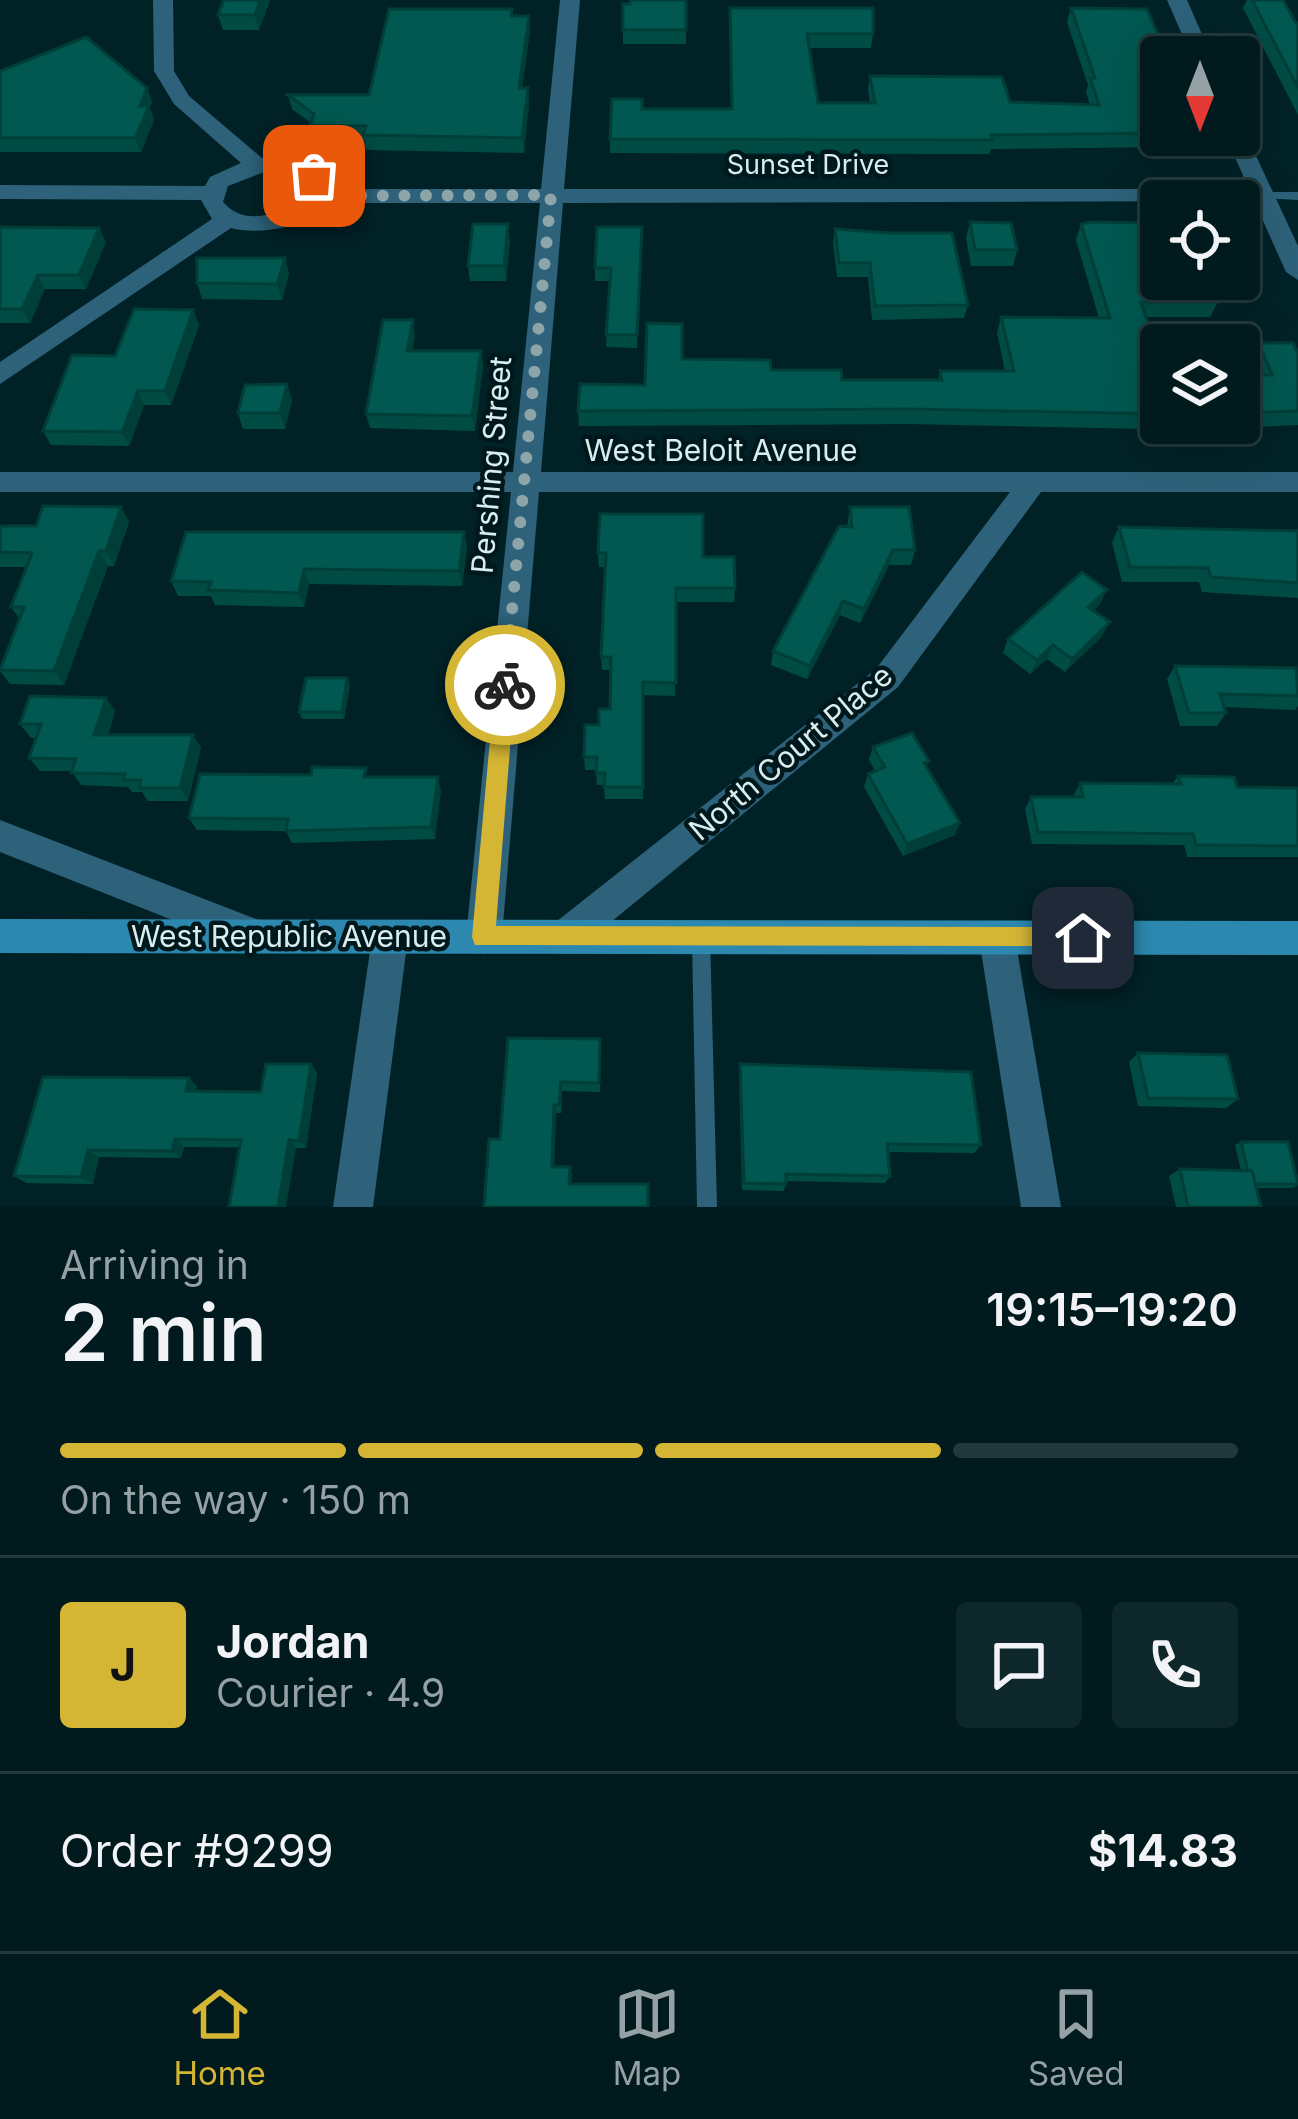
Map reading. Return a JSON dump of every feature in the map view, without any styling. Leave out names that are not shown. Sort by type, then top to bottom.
[{"type":"street","points":[[163,0],[164,71],[181,100],[257,165]]},
{"type":"street","name":"Pershing Street","points":[[484,937],[570,0]]},
{"type":"street","points":[[1177,0],[1193,36]]},
{"type":"street","points":[[1245,156],[1298,272]]},
{"type":"street","points":[[0,193],[212,193],[230,174],[273,162],[314,176],[321,185],[310,207],[279,220],[243,225],[217,213],[212,193]]},
{"type":"street","name":"Sunset Drive","points":[[319,196],[1263,196]]},
{"type":"street","points":[[0,375],[227,220]]},
{"type":"street","name":"West Beloit Avenue","points":[[0,482],[1298,482]]},
{"type":"street","name":"North Court Place","points":[[565,937],[887,678],[1032,484]]},
{"type":"street","points":[[0,836],[257,937]]},
{"type":"street","name":"West Republic Avenue","points":[[0,936],[1298,938]]},
{"type":"street","points":[[353,1207],[389,937]]},
{"type":"street","points":[[998,938],[1041,1207]]},
{"type":"lane","name":"Sunset Drive","points":[[1263,196],[1298,196]]},
{"type":"lane","points":[[701,937],[707,1207]]},
{"type":"building","points":[[224,0],[260,0],[255,15],[218,15]]},
{"type":"building","points":[[686,0],[686,30],[623,30],[623,4]]},
{"type":"building","points":[[1252,0],[1283,0],[1298,23],[1298,88]]},
{"type":"building","points":[[730,8],[873,8],[873,34],[807,34],[818,103],[875,103],[870,76],[1002,77],[1010,102],[1099,105],[1090,78],[1095,78],[1071,8],[1147,9],[1159,36],[1140,36],[1140,133],[991,135],[993,140],[610,139],[612,99],[642,99],[642,109],[732,109]]},
{"type":"building","points":[[389,9],[512,9],[511,16],[529,16],[519,88],[528,88],[522,138],[363,135],[366,126],[310,125],[314,114],[288,95],[369,95]]},
{"type":"building","points":[[86,37],[147,88],[140,106],[149,106],[135,138],[0,138],[0,71]]},
{"type":"building","points":[[970,222],[1011,223],[1017,250],[975,250]]},
{"type":"building","points":[[1140,223],[1140,300],[1218,302],[1141,302],[1148,324],[1140,324],[1140,414],[578,411],[580,384],[645,385],[647,323],[682,324],[682,359],[770,360],[771,370],[841,370],[842,380],[942,380],[940,371],[1014,371],[1001,317],[1110,318],[1081,224]]},
{"type":"building","points":[[473,224],[508,224],[504,266],[468,266]]},
{"type":"building","points":[[0,227],[99,228],[79,275],[38,275],[22,309],[0,309]]},
{"type":"building","points":[[597,227],[642,227],[637,335],[606,335],[611,268],[595,268]]},
{"type":"building","points":[[835,229],[952,233],[968,305],[875,306],[870,263],[839,263]]},
{"type":"building","points":[[197,258],[285,258],[277,284],[197,283]]},
{"type":"building","points":[[134,309],[193,310],[165,391],[138,391],[122,432],[43,431],[72,355],[115,356]]},
{"type":"building","points":[[383,320],[413,320],[407,351],[481,351],[472,416],[366,414]]},
{"type":"building","points":[[1260,343],[1293,343],[1298,353],[1298,411],[1260,412],[1260,375],[1272,375]]},
{"type":"building","points":[[287,384],[280,413],[238,413],[245,385]]},
{"type":"building","points":[[43,506],[121,507],[106,551],[99,551],[54,671],[0,670],[24,607],[11,607],[32,553],[0,552],[0,526],[36,526]]},
{"type":"building","points":[[850,507],[909,507],[915,550],[893,550],[864,609],[843,601],[810,666],[773,651],[839,526],[852,527]]},
{"type":"building","points":[[600,514],[703,514],[703,557],[734,557],[735,588],[676,588],[676,683],[643,682],[643,787],[604,787],[605,773],[596,773],[597,757],[584,757],[585,725],[599,725],[599,709],[610,709],[611,657],[601,657],[606,553],[598,553]]},
{"type":"building","points":[[1119,527],[1298,531],[1298,583],[1211,577],[1208,568],[1130,567]]},
{"type":"building","points":[[186,532],[464,532],[459,571],[304,569],[299,593],[208,590],[211,582],[171,581]]},
{"type":"building","points":[[1082,572],[1107,590],[1088,607],[1110,622],[1072,659],[1053,645],[1037,660],[1008,639]]},
{"type":"building","points":[[1175,666],[1296,668],[1298,696],[1220,694],[1226,713],[1189,713]]},
{"type":"building","points":[[306,678],[347,678],[342,712],[299,712]]},
{"type":"building","points":[[30,696],[106,698],[94,735],[193,735],[180,788],[139,788],[141,780],[123,780],[125,774],[71,773],[76,759],[29,758],[41,724],[20,724]]},
{"type":"building","points":[[912,733],[960,823],[907,844],[868,774],[885,767],[873,747]]},
{"type":"building","points":[[312,767],[366,768],[364,777],[438,777],[431,827],[286,831],[288,819],[189,818],[200,774],[311,775]]},
{"type":"building","points":[[1178,776],[1234,777],[1237,787],[1298,788],[1298,846],[1196,845],[1193,834],[1038,832],[1031,797],[1083,797],[1080,783],[1181,784]]},
{"type":"building","points":[[508,1038],[600,1039],[599,1083],[561,1082],[559,1105],[554,1105],[552,1167],[570,1167],[569,1184],[648,1184],[648,1207],[484,1207],[489,1139],[500,1139]]},
{"type":"building","points":[[1138,1053],[1227,1055],[1238,1099],[1148,1098]]},
{"type":"building","points":[[266,1064],[311,1064],[299,1141],[289,1140],[278,1207],[229,1207],[241,1140],[175,1139],[172,1151],[88,1150],[81,1177],[14,1176],[43,1077],[189,1078],[186,1091],[261,1092]]},
{"type":"building","points":[[740,1064],[971,1072],[981,1145],[887,1144],[890,1176],[786,1174],[786,1184],[744,1183]]},
{"type":"building","points":[[1241,1142],[1288,1142],[1298,1184],[1255,1184]]},
{"type":"building","points":[[1180,1169],[1252,1171],[1261,1207],[1188,1207]]},
{"type":"way so far","points":[[314,176],[321,185],[319,196],[551,195],[505,685]]},
{"type":"route","points":[[505,685],[484,937],[1083,938]]}]
